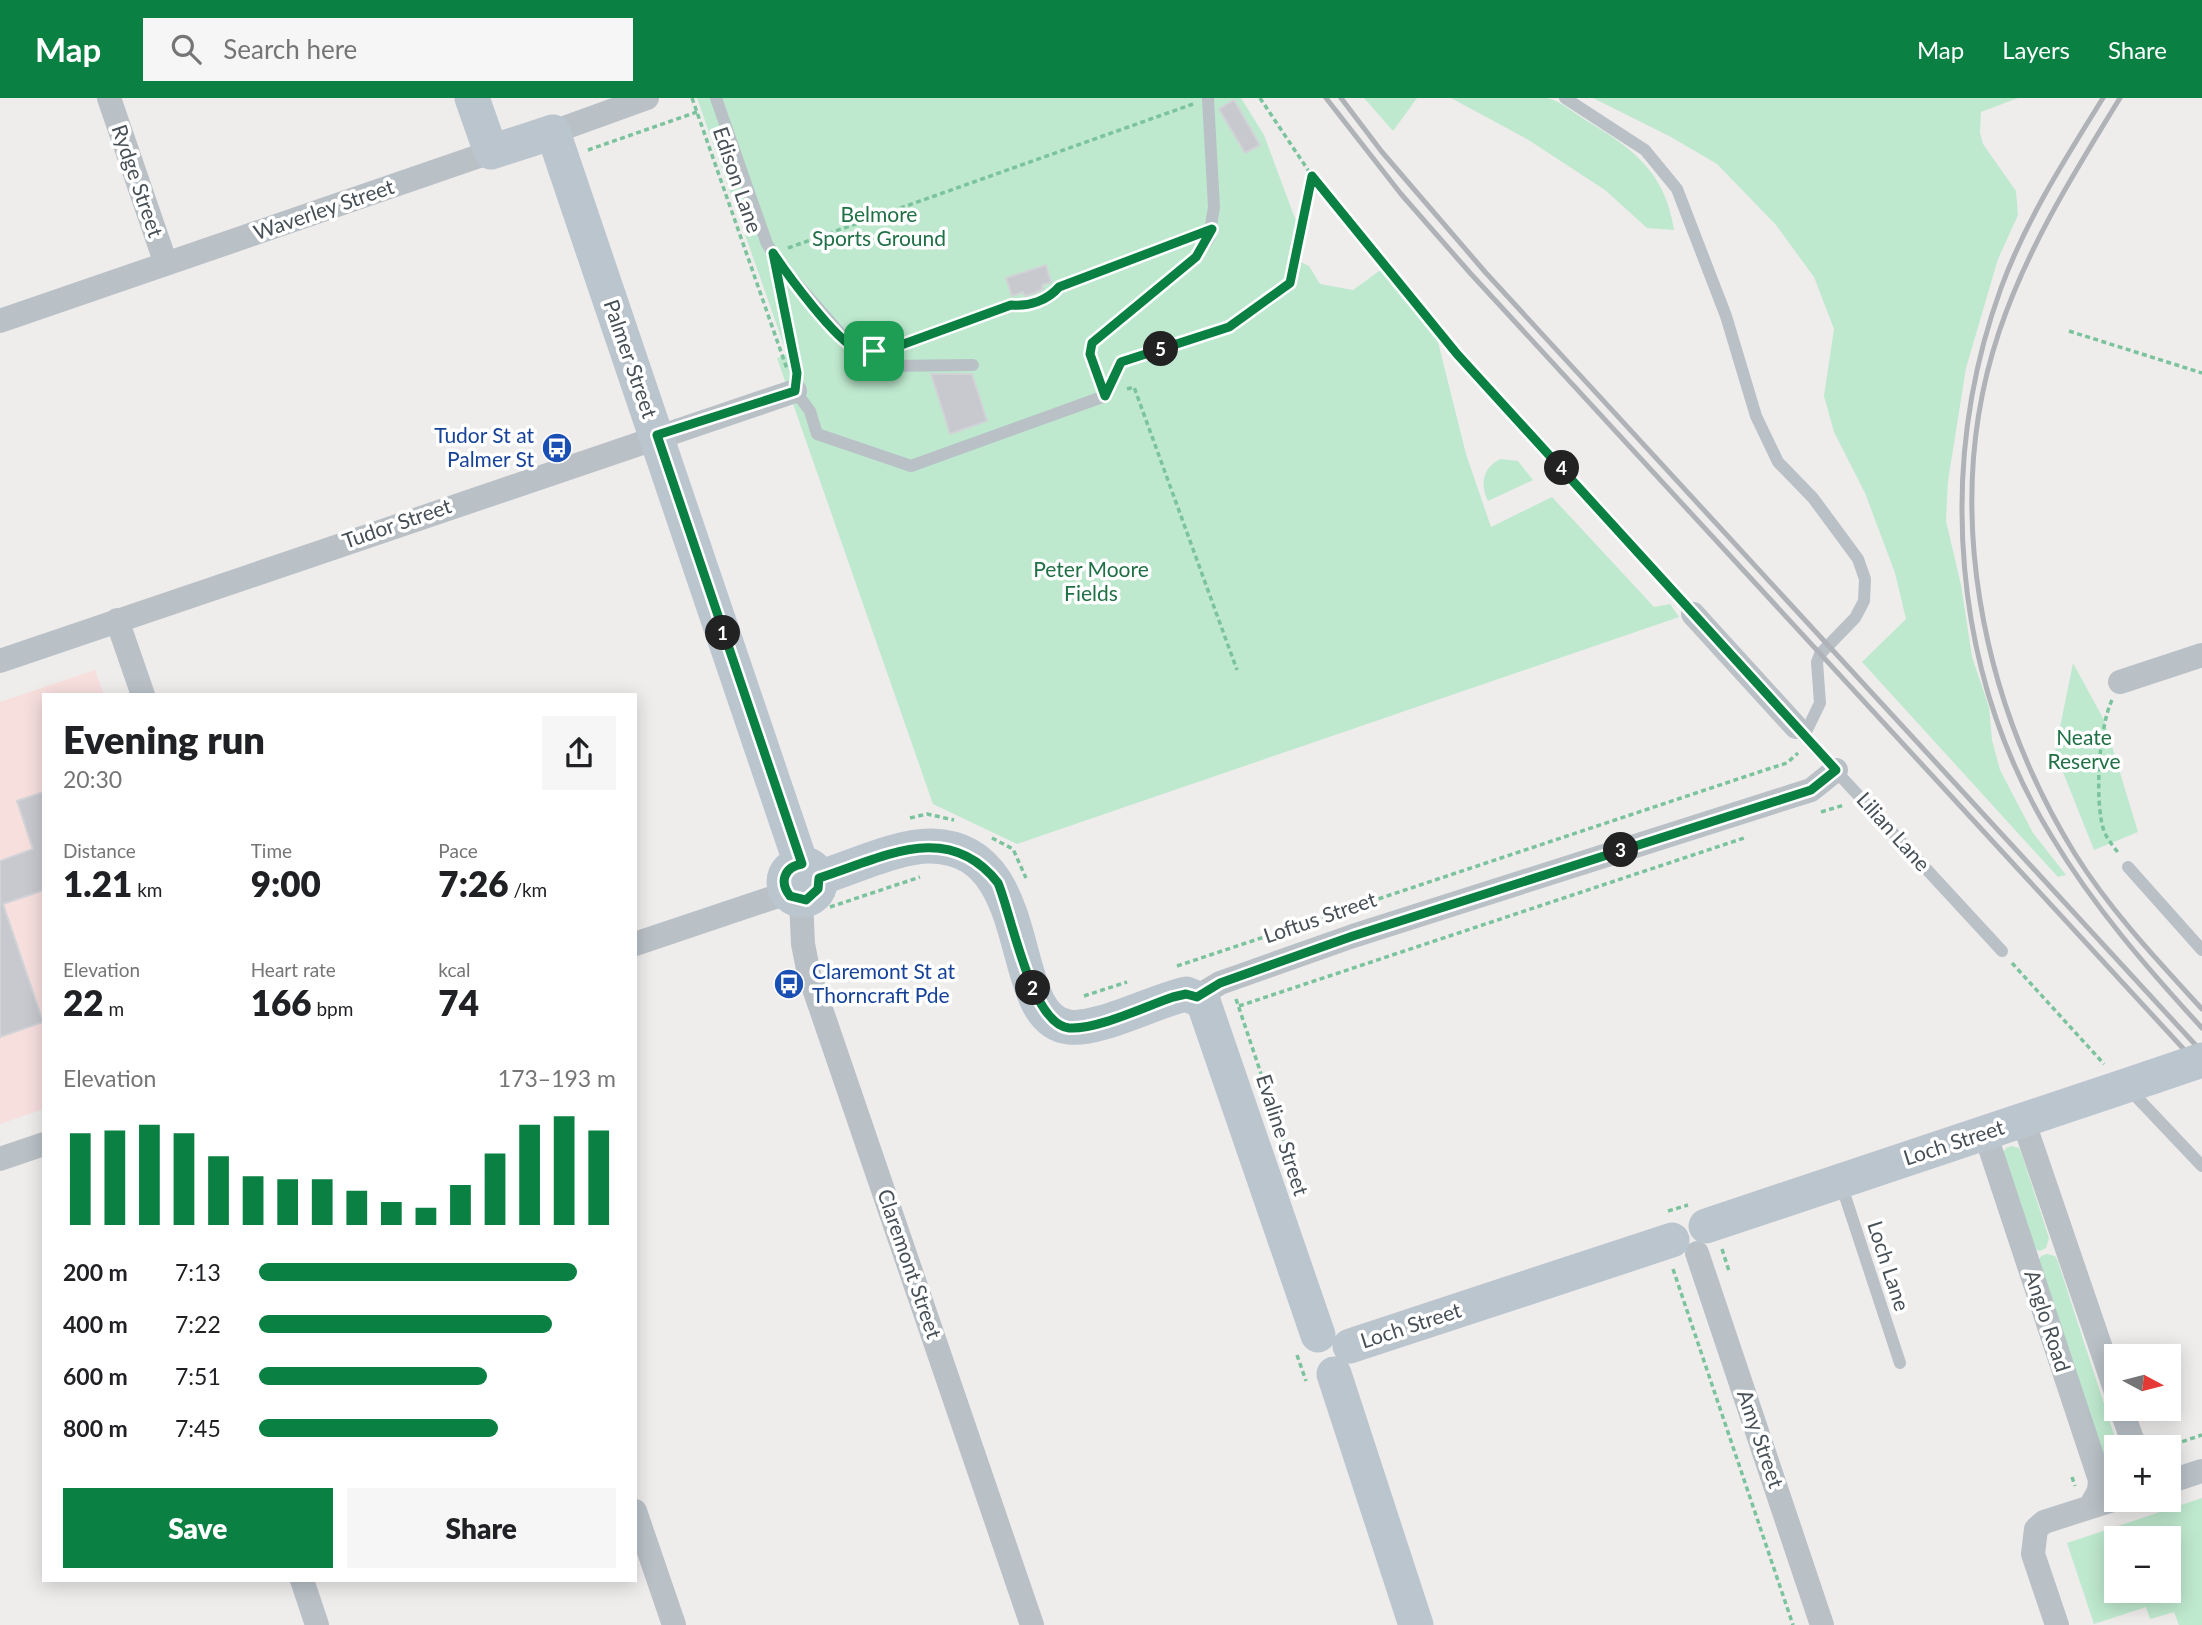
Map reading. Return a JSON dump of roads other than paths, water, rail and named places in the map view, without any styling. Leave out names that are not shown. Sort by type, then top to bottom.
[{"type":"street","name":"Rydge Street","points":[[109,98],[166,264]]},
{"type":"street","points":[[472,98],[491,152]]},
{"type":"street","name":"Waverley Street","points":[[0,321],[647,98]]},
{"type":"street","name":"Palmer Street","points":[[553,132],[808,888]]},
{"type":"street","name":"Tudor Street","points":[[0,661],[657,435],[795,391]]},
{"type":"street","name":"Lilian Lane","points":[[1693,614],[1803,735]]},
{"type":"street","points":[[117,620],[142,693]]},
{"type":"street","points":[[2120,682],[2202,655]]},
{"type":"street","name":"Loftus Street","points":[[808,888],[956,836],[998,883],[1035,995],[1053,1022],[1070,1028],[1087,1026],[1173,997],[1186,994],[1197,997],[1230,979],[1353,936],[1811,790],[1836,770]]},
{"type":"street","points":[[637,943],[808,888]]},
{"type":"street","name":"Claremont Street","points":[[808,888],[803,943],[809,974],[1032,1625]]},
{"type":"street","name":"Evaline Street","points":[[1197,997],[1208,1007],[1334,1352],[1416,1625]]},
{"type":"street","name":"Loch Street","points":[[1334,1352],[1687,1247],[1840,1181],[2202,1060]]},
{"type":"street","name":"Anglo Road","points":[[2024,1120],[2104,1357]]},
{"type":"street","name":"Anglo Road","points":[[1985,1133],[2100,1480],[2099,1491],[2090,1507]]},
{"type":"street","points":[[0,1159],[42,1145]]},
{"type":"street","name":"Amy Street","points":[[1687,1247],[1822,1625]]},
{"type":"street","points":[[2181,1478],[2202,1471]]},
{"type":"street","points":[[2057,1625],[2032,1542],[2036,1530],[2044,1522],[2104,1503]]},
{"type":"street","points":[[637,1517],[674,1625]]},
{"type":"street","points":[[303,1582],[317,1625]]},
{"type":"lane","points":[[716,98],[767,244],[834,330],[853,348],[874,351],[890,349],[1011,305],[1022,306],[1051,296],[1059,287],[1212,229]]},
{"type":"lane","points":[[1565,98],[1645,150],[1677,189],[1695,228],[1726,316],[1756,416],[1778,461],[1813,498],[1858,559],[1862,569],[1865,579],[1864,601],[1854,618],[1820,654],[1817,662],[1820,703],[1803,735]]},
{"type":"lane","points":[[1105,396],[1090,354],[1092,343],[1196,257],[1212,229],[1208,99]]},
{"type":"lane","points":[[874,351],[877,361],[885,366],[973,365]]},
{"type":"lane","points":[[795,391],[810,411],[817,433],[911,466],[1105,396],[1121,362]]},
{"type":"lane","name":"Lilian Lane","points":[[1803,735],[2002,951]]},
{"type":"lane","points":[[2128,867],[2202,950]]},
{"type":"lane","points":[[2139,1081],[2202,1166]]},
{"type":"lane","name":"Loch Lane","points":[[1840,1181],[1900,1363]]},
{"type":"railway","points":[[1326,98],[1401,194],[1471,274],[2202,1069]]},
{"type":"railway","points":[[1341,98],[1382,152],[1486,273],[2202,1052]]},
{"type":"railway","points":[[2103,98],[2047,190],[2022,238],[2001,288],[1980,356],[1967,426],[1962,497],[1965,569],[1975,639],[1993,708],[2018,774],[2052,837],[2085,888],[2141,960],[2202,1028]]},
{"type":"railway","points":[[2120,98],[2037,241],[1999,332],[1982,398],[1973,465],[1973,533],[1980,601],[1994,667],[2015,732],[2042,795],[2075,854],[2103,895],[2202,1009]]},
{"type":"place","name":"Tudor St at Palmer St","points":[[557,448]]},
{"type":"place","name":"Claremont St at Thorncraft Pde","points":[[789,984]]},
{"type":"park label","name":"Belmore Sports Ground","points":[[879,227]]},
{"type":"park label","name":"Peter Moore Fields","points":[[1091,582]]},
{"type":"park label","name":"Neate Reserve","points":[[2084,750]]}]
